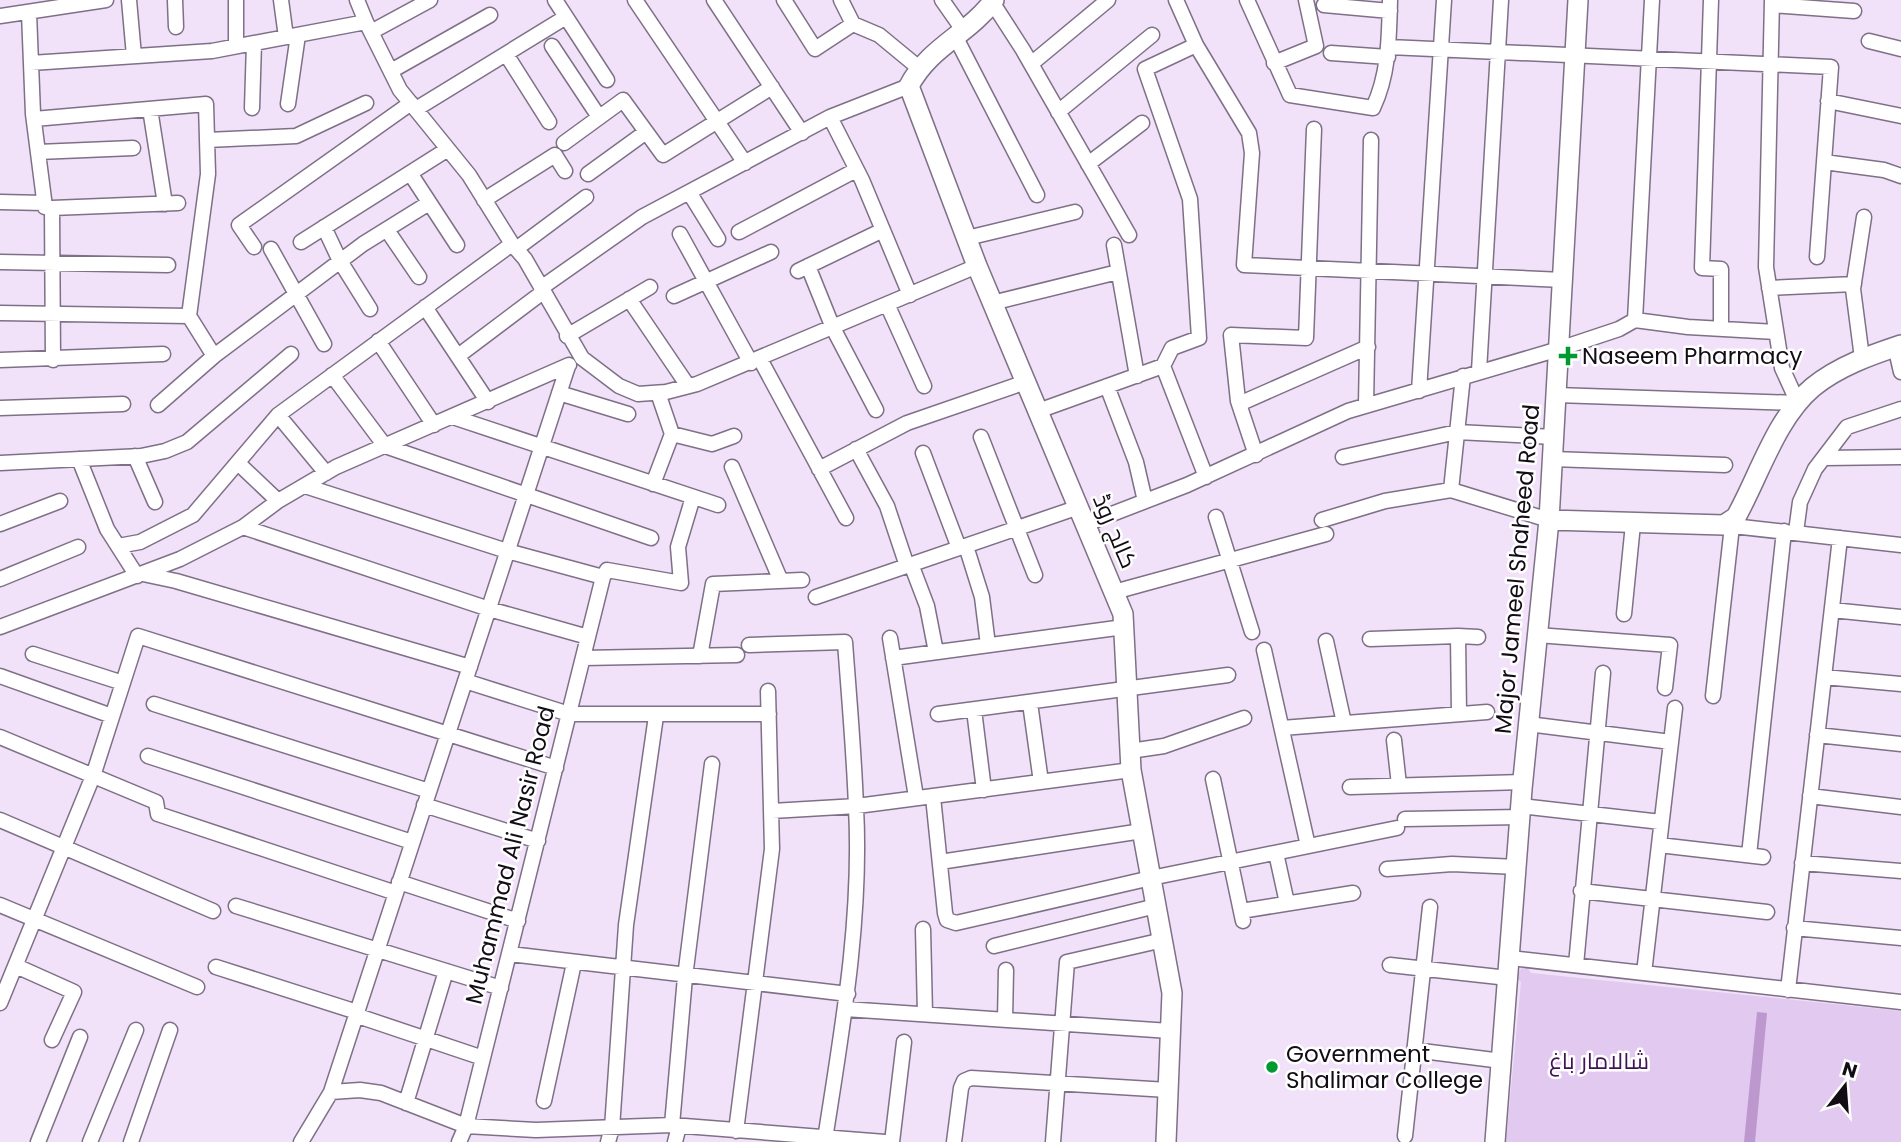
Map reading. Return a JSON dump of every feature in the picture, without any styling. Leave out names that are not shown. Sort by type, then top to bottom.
[{"type":"street","points":[[0,16],[106,0]]},
{"type":"street","points":[[129,0],[134,56]]},
{"type":"street","points":[[175,0],[176,27]]},
{"type":"street","points":[[236,0],[236,46]]},
{"type":"street","points":[[281,0],[292,36],[288,104]]},
{"type":"street","points":[[357,0],[391,71],[484,200],[542,290],[567,336],[582,358],[619,386],[638,394],[658,393],[688,386],[756,361],[977,266]]},
{"type":"street","points":[[31,63],[212,51],[292,36],[369,27],[430,0]]},
{"type":"street","points":[[555,0],[607,80]]},
{"type":"street","points":[[635,0],[745,163]]},
{"type":"street","points":[[714,0],[802,133]]},
{"type":"street","points":[[784,0],[815,49],[853,24]]},
{"type":"street","points":[[841,0],[853,24],[879,35],[919,68]]},
{"type":"street","points":[[942,0],[1037,195]]},
{"type":"street","points":[[1031,64],[1108,0]]},
{"type":"street","points":[[1176,0],[1196,45],[1249,133],[1252,153],[1244,265],[1563,280]]},
{"type":"street","points":[[1247,0],[1290,95],[1373,108],[1383,87],[1390,5],[1324,5]]},
{"type":"street","points":[[1274,63],[1316,46],[1306,0]]},
{"type":"street","points":[[1419,391],[1444,0]]},
{"type":"street","points":[[1479,371],[1501,0]]},
{"type":"street","name":"Major Jameel Shaheed Road","points":[[1495,1142],[1522,782],[1549,520],[1578,0]]},
{"type":"street","points":[[1635,320],[1652,0]]},
{"type":"street","points":[[1711,0],[1702,268],[1721,270],[1721,329]]},
{"type":"street","points":[[458,356],[642,217],[830,117],[909,86],[919,68],[993,1],[1129,235]]},
{"type":"street","points":[[1798,404],[1782,368],[1766,267],[1772,3],[1854,11]]},
{"type":"street","points":[[29,13],[34,119],[48,205],[52,261],[53,360]]},
{"type":"street","points":[[391,71],[490,15]]},
{"type":"street","points":[[254,247],[239,225],[414,106],[566,17]]},
{"type":"street","points":[[1058,112],[1152,36]]},
{"type":"street","points":[[1869,40],[1901,50]]},
{"type":"street","points":[[252,108],[254,43]]},
{"type":"street","points":[[1038,411],[1163,366],[1172,348],[1199,338],[1190,199],[1145,69],[1196,45]]},
{"type":"street","points":[[552,46],[599,117]]},
{"type":"street","points":[[1331,53],[1440,50],[1831,67],[1816,257]]},
{"type":"street","points":[[506,54],[549,122]]},
{"type":"street","name":"کالج روڈ","points":[[909,86],[977,266],[1123,614],[1131,761],[1172,992],[1166,1142]]},
{"type":"street","points":[[564,143],[623,100],[663,155],[772,87]]},
{"type":"street","points":[[1828,101],[1859,105],[1901,116]]},
{"type":"street","points":[[207,140],[296,136],[366,103]]},
{"type":"street","points":[[34,119],[206,104],[208,174],[189,316],[214,356]]},
{"type":"street","points":[[0,202],[48,205],[172,203],[150,109]]},
{"type":"street","points":[[830,117],[910,295]]},
{"type":"street","points":[[1088,164],[1142,123]]},
{"type":"street","points":[[1256,455],[1239,404],[1231,335],[1306,338],[1314,129]]},
{"type":"street","points":[[588,174],[646,132]]},
{"type":"street","points":[[1366,405],[1371,140]]},
{"type":"street","points":[[38,152],[133,148]]},
{"type":"street","points":[[301,242],[448,149]]},
{"type":"street","points":[[484,200],[555,155],[565,171]]},
{"type":"street","points":[[1824,162],[1884,170],[1901,176]]},
{"type":"street","points":[[739,232],[856,170]]},
{"type":"street","points":[[410,173],[457,245]]},
{"type":"street","points":[[689,192],[718,239]]},
{"type":"street","points":[[118,546],[140,542],[193,515],[278,415],[425,307],[586,197]]},
{"type":"street","points":[[159,405],[214,356],[340,261],[429,203]]},
{"type":"street","points":[[967,238],[1075,212]]},
{"type":"street","points":[[1862,358],[1854,284],[1864,217]]},
{"type":"street","points":[[324,227],[340,261],[370,309]]},
{"type":"street","points":[[387,230],[419,277]]},
{"type":"street","points":[[876,410],[803,269],[883,230]]},
{"type":"street","points":[[680,234],[846,518]]},
{"type":"street","points":[[1114,245],[1137,376]]},
{"type":"street","points":[[271,249],[324,344]]},
{"type":"street","points":[[674,296],[771,252]]},
{"type":"street","points":[[0,262],[168,265]]},
{"type":"street","points":[[992,303],[1118,272]]},
{"type":"street","points":[[1769,288],[1854,284]]},
{"type":"street","points":[[567,336],[650,287]]},
{"type":"street","points":[[629,299],[688,386]]},
{"type":"street","points":[[887,304],[924,386]]},
{"type":"street","points":[[425,307],[488,402]]},
{"type":"street","points":[[0,313],[189,316]]},
{"type":"street","points":[[816,597],[1016,529],[1145,501],[1206,477],[1366,405],[1559,349],[1619,329],[1635,320],[1776,332]]},
{"type":"street","points":[[378,341],[434,425]]},
{"type":"street","points":[[1713,695],[1728,525],[1736,517],[1798,404],[1813,387],[1862,358],[1898,346],[1901,372]]},
{"type":"street","points":[[1239,404],[1368,347]]},
{"type":"street","points":[[0,360],[163,354]]},
{"type":"street","points":[[0,463],[135,456],[165,451],[187,442],[291,355]]},
{"type":"street","points":[[0,627],[180,559],[243,527],[278,501],[326,473],[582,358]]},
{"type":"street","points":[[301,1142],[331,1092],[568,366]]},
{"type":"street","points":[[1163,366],[1206,477]]},
{"type":"street","points":[[332,374],[385,446],[651,538]]},
{"type":"street","points":[[1451,491],[1463,376]]},
{"type":"street","points":[[819,468],[907,423],[1026,382]]},
{"type":"street","points":[[1107,386],[1136,462],[1145,501]]},
{"type":"street","points":[[559,393],[628,414]]},
{"type":"street","points":[[653,484],[672,434],[658,393]]},
{"type":"street","points":[[1556,395],[1798,404]]},
{"type":"street","points":[[0,408],[123,404]]},
{"type":"street","points":[[1659,845],[1756,856],[1790,531],[1800,502],[1824,458],[1847,428],[1901,409]]},
{"type":"street","points":[[278,415],[326,473]]},
{"type":"street","points":[[453,417],[718,505]]},
{"type":"street","points":[[1343,457],[1457,432],[1554,437]]},
{"type":"street","points":[[672,434],[712,444],[734,436]]},
{"type":"street","points":[[981,437],[1035,575]]},
{"type":"street","points":[[856,449],[887,506],[927,606],[936,652]]},
{"type":"street","points":[[923,453],[982,597],[988,645]]},
{"type":"street","points":[[135,456],[155,502]]},
{"type":"street","points":[[1824,458],[1901,457]]},
{"type":"street","points":[[79,459],[107,528],[140,575],[176,581],[470,667]]},
{"type":"street","points":[[1552,459],[1725,465]]},
{"type":"street","points":[[238,463],[278,501]]},
{"type":"street","points":[[732,467],[782,581]]},
{"type":"street","points":[[305,486],[507,551],[603,577],[607,570],[681,583],[678,547],[693,497]]},
{"type":"street","points":[[1114,592],[1230,561],[1324,527],[1385,501],[1451,491],[1549,520],[1728,525],[1901,545]]},
{"type":"street","points":[[0,524],[60,501]]},
{"type":"street","points":[[1216,517],[1252,632]]},
{"type":"street","points":[[1624,614],[1633,524]]},
{"type":"street","points":[[243,527],[489,609],[588,637]]},
{"type":"street","points":[[1788,990],[1840,538]]},
{"type":"street","points":[[0,579],[78,547]]},
{"type":"street","name":"Muhammad Ali Nasir Road","points":[[459,1142],[466,1126],[510,954],[603,577]]},
{"type":"street","points":[[700,656],[713,584],[802,580]]},
{"type":"street","points":[[1832,610],[1901,617]]},
{"type":"street","points":[[893,658],[1124,627]]},
{"type":"street","points":[[1537,635],[1670,645],[1665,688]]},
{"type":"street","points":[[0,1003],[93,776],[136,641],[142,636],[556,768]]},
{"type":"street","points":[[1458,636],[1459,714]]},
{"type":"street","points":[[1370,639],[1478,636]]},
{"type":"street","points":[[890,638],[916,797]]},
{"type":"street","points":[[1326,641],[1344,723]]},
{"type":"street","points":[[749,645],[845,642],[856,806],[855,892],[848,994],[825,1139]]},
{"type":"street","points":[[1264,650],[1308,846]]},
{"type":"street","points":[[33,654],[123,683]]},
{"type":"street","points":[[583,657],[737,655]]},
{"type":"street","points":[[1576,965],[1603,673]]},
{"type":"street","points":[[938,714],[1228,675]]},
{"type":"street","points":[[0,676],[112,716]]},
{"type":"street","points":[[1824,677],[1901,684]]},
{"type":"street","points":[[465,681],[569,714],[768,714]]},
{"type":"street","points":[[740,1135],[772,849],[768,691]]},
{"type":"street","points":[[1030,703],[1041,782]]},
{"type":"street","points":[[155,704],[427,798],[538,841]]},
{"type":"street","points":[[1644,973],[1675,708]]},
{"type":"street","points":[[974,710],[984,790]]},
{"type":"street","points":[[1282,728],[1488,712]]},
{"type":"street","points":[[610,1135],[622,969],[656,716]]},
{"type":"street","points":[[772,811],[856,806],[1041,782],[1131,761],[1164,746],[1244,718]]},
{"type":"street","points":[[1528,724],[1671,742]]},
{"type":"street","points":[[1817,736],[1901,744]]},
{"type":"street","points":[[0,737],[156,802],[158,814],[397,888],[518,921]]},
{"type":"street","points":[[1394,740],[1399,785]]},
{"type":"street","points":[[148,756],[412,842]]},
{"type":"street","points":[[675,1142],[685,977],[712,764]]},
{"type":"street","points":[[1213,779],[1242,916],[1287,903],[1353,893]]},
{"type":"street","points":[[1350,787],[1522,782]]},
{"type":"street","points":[[1810,796],[1901,807]]},
{"type":"street","points":[[933,797],[944,913],[947,920],[956,923],[1401,823],[1520,811],[1589,814],[1661,822]]},
{"type":"street","points":[[0,820],[213,911]]},
{"type":"street","points":[[940,862],[1142,831]]},
{"type":"street","points":[[1276,853],[1287,903]]},
{"type":"street","points":[[1801,863],[1901,871]]},
{"type":"street","points":[[1387,869],[1452,864],[1517,867]]},
{"type":"street","points":[[1581,891],[1767,912]]},
{"type":"street","points":[[0,905],[197,987]]},
{"type":"street","points":[[236,906],[501,988]]},
{"type":"street","points":[[994,946],[1156,906]]},
{"type":"street","points":[[1405,1136],[1430,907]]},
{"type":"street","points":[[1794,928],[1901,938]]},
{"type":"street","points":[[923,929],[925,1014]]},
{"type":"street","points":[[1053,1142],[1068,962],[1163,940]]},
{"type":"street","points":[[510,954],[685,977],[848,994]]},
{"type":"street","points":[[1510,958],[1901,1003]]},
{"type":"street","points":[[544,1101],[574,963]]},
{"type":"street","points":[[1390,965],[1508,978]]},
{"type":"street","points":[[16,966],[74,992],[52,1040]]},
{"type":"street","points":[[216,967],[483,1058]]},
{"type":"street","points":[[1005,1020],[1006,970]]},
{"type":"street","points":[[406,1103],[446,971]]},
{"type":"street","points":[[845,1009],[1170,1031]]},
{"type":"street","points":[[90,1142],[136,1030]]},
{"type":"street","points":[[131,1142],[170,1030]]},
{"type":"street","points":[[38,1142],[80,1037]]},
{"type":"street","points":[[892,1142],[904,1042]]},
{"type":"street","points":[[1414,1051],[1502,1061]]},
{"type":"street","points":[[954,1142],[964,1081],[971,1078],[1168,1090]]},
{"type":"street","points":[[331,1092],[360,1090],[406,1103],[466,1126],[548,1135],[610,1135],[676,1125],[740,1135],[885,1142]]},
{"type":"green space","name":"شالامار باغ","points":[[1522,967],[1527,967],[1531,973],[1901,1011],[1901,1142],[1506,1142],[1521,982],[1516,977]]},
{"type":"shaded area","points":[[1757,1012],[1767,1013],[1755,1142],[1744,1142]]},
{"type":"place","name":"Naseem Pharmacy","points":[[1568,356]]},
{"type":"place","name":"Government Shalimar College","points":[[1272,1067]]}]
